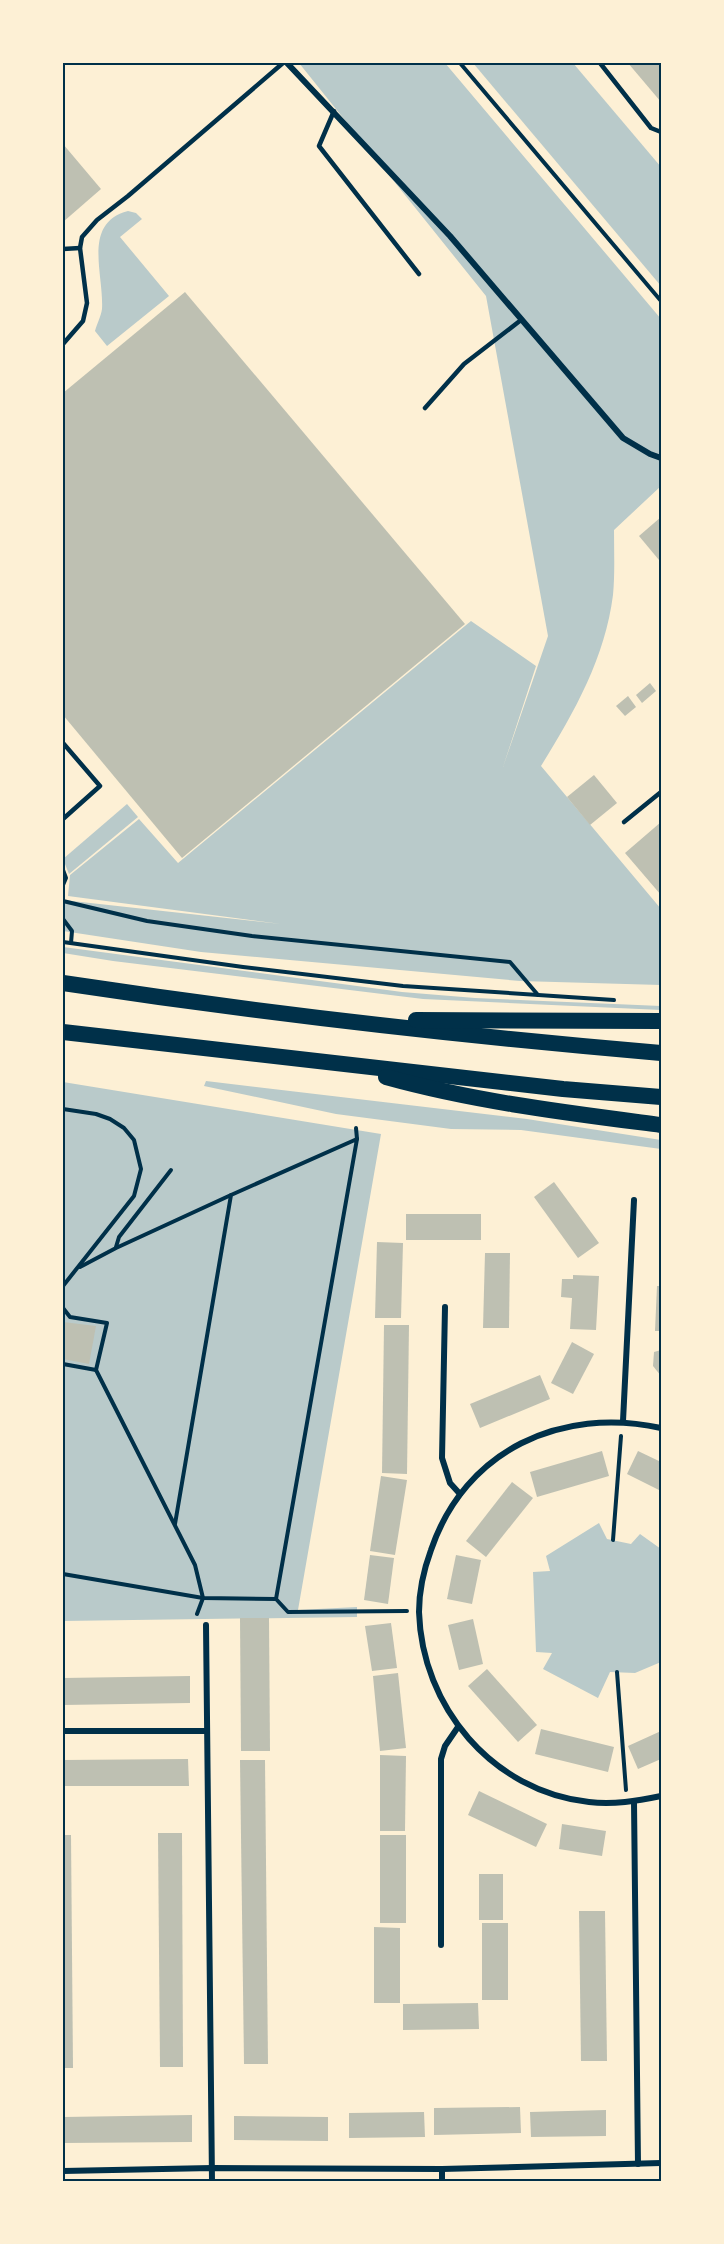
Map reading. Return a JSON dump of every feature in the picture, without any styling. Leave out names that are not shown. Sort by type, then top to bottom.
[{"type":"highway","points":[[63,983],[344,1020],[566,1045],[661,1053]]},
{"type":"highway","points":[[344,1020],[661,1021]]},
{"type":"highway","points":[[63,1032],[563,1089],[661,1097]]},
{"type":"highway","points":[[339,1064],[420,1087],[508,1104],[661,1125]]},
{"type":"street","points":[[285,63],[334,111],[450,236],[623,438],[661,458]]},
{"type":"street","points":[[623,1421],[634,1200]]},
{"type":"street","points":[[445,1307],[442,1458],[450,1483],[460,1494]]},
{"type":"street","points":[[661,1428],[623,1421],[586,1423],[549,1431],[515,1446],[485,1467],[460,1494],[438,1530],[424,1569],[419,1611],[424,1652],[437,1692],[458,1727],[484,1756],[516,1778],[551,1794],[589,1802],[634,1802],[661,1796]]},
{"type":"street","points":[[206,1625],[212,2181]]},
{"type":"street","points":[[441,1945],[441,1759],[445,1746],[458,1727]]},
{"type":"street","points":[[63,1731],[206,1731]]},
{"type":"street","points":[[634,1802],[638,2163]]},
{"type":"street","points":[[63,2171],[212,2168],[442,2169],[661,2163]]},
{"type":"street","points":[[442,2169],[442,2181]]},
{"type":"lane","points":[[63,344],[83,321],[87,303],[80,248],[82,237],[97,220],[285,63]]},
{"type":"lane","points":[[600,63],[651,128],[661,132]]},
{"type":"lane","points":[[334,111],[319,146],[419,274]]},
{"type":"lane","points":[[63,249],[80,248]]},
{"type":"lane","points":[[425,408],[464,364],[521,320]]},
{"type":"lane","points":[[63,743],[100,786],[63,819]]},
{"type":"lane","points":[[624,822],[661,792]]},
{"type":"path","points":[[460,63],[661,301]]},
{"type":"path","points":[[63,870],[66,878],[63,885]]},
{"type":"path","points":[[63,893],[64,902],[147,921],[252,936],[510,962],[539,996]]},
{"type":"path","points":[[63,919],[72,931],[71,943]]},
{"type":"path","points":[[63,942],[403,986],[615,1000]]},
{"type":"path","points":[[63,1109],[96,1114],[124,1128],[134,1140],[141,1169],[134,1196],[63,1286]]},
{"type":"path","points":[[276,1599],[357,1138],[356,1128]]},
{"type":"path","points":[[78,1268],[116,1248],[357,1138]]},
{"type":"path","points":[[116,1248],[119,1237],[171,1170]]},
{"type":"path","points":[[176,1524],[231,1195]]},
{"type":"path","points":[[63,1308],[70,1317],[107,1323],[96,1370],[195,1565],[203,1598],[194,1622],[206,1625]]},
{"type":"path","points":[[63,1364],[96,1370]]},
{"type":"path","points":[[613,1540],[621,1438]]},
{"type":"path","points":[[63,1574],[203,1598],[276,1599],[288,1612],[419,1611]]},
{"type":"path","points":[[616,1672],[626,1785]]},
{"type":"shaded area","points":[[299,63],[445,63],[661,319],[661,486],[614,530],[613,595],[603,641],[576,705],[541,766],[661,909],[661,985],[520,981],[201,952],[63,931],[63,900],[281,924],[68,896],[70,875],[139,819],[178,863],[471,621],[536,666],[503,767],[548,636],[486,296]]},
{"type":"shaded area","points":[[473,63],[573,63],[661,167],[661,286]]},
{"type":"shaded area","points":[[128,211],[136,213],[142,219],[120,237],[169,296],[107,346],[95,331],[102,309],[98,251],[100,238],[105,226],[114,217]]},
{"type":"shaded area","points":[[127,804],[138,817],[69,874],[63,859]]},
{"type":"shaded area","points":[[63,947],[402,992],[475,998],[661,1006],[661,1010],[423,999],[113,961],[63,953]]},
{"type":"shaded area","points":[[206,1081],[527,1119],[661,1140],[661,1149],[521,1130],[451,1129],[336,1114],[204,1086]]},
{"type":"shaded area","points":[[63,1082],[381,1134],[298,1610],[357,1607],[357,1617],[63,1621]]},
{"type":"shaded area","points":[[599,1523],[607,1539],[631,1544],[640,1534],[661,1549],[661,1662],[635,1673],[610,1672],[598,1698],[543,1669],[552,1653],[536,1652],[533,1572],[550,1571],[546,1556]]},
{"type":"building","points":[[628,63],[661,63],[661,102]]},
{"type":"building","points":[[63,144],[101,189],[63,222]]},
{"type":"building","points":[[185,292],[465,624],[182,858],[63,715],[63,393]]},
{"type":"building","points":[[661,517],[661,559],[659,560],[639,536]]},
{"type":"building","points":[[650,683],[656,691],[642,703],[636,695]]},
{"type":"building","points":[[628,696],[636,707],[625,716],[616,706]]},
{"type":"building","points":[[594,775],[617,803],[590,825],[567,797]]},
{"type":"building","points":[[661,822],[661,895],[625,853]]},
{"type":"building","points":[[554,1182],[599,1243],[578,1258],[534,1197]]},
{"type":"building","points":[[406,1214],[481,1214],[481,1240],[406,1240]]},
{"type":"building","points":[[377,1242],[403,1243],[401,1318],[375,1318]]},
{"type":"building","points":[[485,1253],[510,1253],[509,1328],[483,1328]]},
{"type":"building","points":[[573,1275],[599,1276],[596,1330],[570,1329],[572,1298],[561,1297],[562,1279],[573,1279]]},
{"type":"building","points":[[657,1286],[661,1286],[661,1331],[655,1331]]},
{"type":"building","points":[[63,1322],[96,1326],[89,1364],[63,1359]]},
{"type":"building","points":[[384,1325],[409,1325],[407,1474],[382,1473]]},
{"type":"building","points":[[572,1342],[594,1354],[573,1394],[551,1383]]},
{"type":"building","points":[[661,1350],[661,1376],[653,1366],[654,1352]]},
{"type":"building","points":[[540,1375],[550,1399],[480,1428],[470,1404]]},
{"type":"building","points":[[602,1451],[609,1476],[537,1497],[530,1472]]},
{"type":"building","points":[[638,1451],[661,1462],[661,1491],[627,1474]]},
{"type":"building","points":[[381,1476],[407,1480],[395,1555],[370,1551]]},
{"type":"building","points":[[512,1482],[533,1498],[486,1557],[466,1541]]},
{"type":"building","points":[[370,1555],[394,1558],[388,1604],[364,1600]]},
{"type":"building","points":[[456,1555],[481,1560],[472,1604],[447,1599]]},
{"type":"building","points":[[240,1618],[269,1618],[270,1751],[241,1751]]},
{"type":"building","points":[[473,1619],[483,1664],[459,1670],[448,1625]]},
{"type":"building","points":[[391,1623],[397,1668],[372,1671],[365,1626]]},
{"type":"building","points":[[487,1669],[537,1725],[518,1742],[468,1686]]},
{"type":"building","points":[[398,1673],[406,1748],[380,1751],[373,1676]]},
{"type":"building","points":[[190,1676],[190,1703],[63,1705],[63,1678]]},
{"type":"building","points":[[541,1729],[614,1747],[608,1772],[535,1754]]},
{"type":"building","points":[[661,1731],[661,1759],[638,1769],[628,1746]]},
{"type":"building","points":[[380,1755],[406,1756],[405,1831],[380,1831]]},
{"type":"building","points":[[188,1759],[189,1786],[63,1786],[63,1760]]},
{"type":"building","points":[[240,1760],[265,1760],[268,2064],[244,2064]]},
{"type":"building","points":[[479,1791],[547,1824],[536,1847],[468,1815]]},
{"type":"building","points":[[562,1824],[606,1831],[602,1856],[559,1849]]},
{"type":"building","points":[[158,1833],[182,1833],[183,2067],[160,2067]]},
{"type":"building","points":[[63,1835],[71,1835],[73,2068],[63,2068]]},
{"type":"building","points":[[380,1835],[406,1835],[406,1923],[380,1923]]},
{"type":"building","points":[[479,1874],[503,1874],[503,1920],[479,1920]]},
{"type":"building","points":[[579,1911],[605,1911],[607,2061],[581,2061]]},
{"type":"building","points":[[482,1923],[508,1923],[508,2000],[482,2000]]},
{"type":"building","points":[[374,1927],[400,1928],[400,2003],[374,2003]]},
{"type":"building","points":[[478,2003],[479,2029],[403,2030],[403,2004]]},
{"type":"building","points":[[520,2107],[521,2133],[434,2135],[434,2108]]},
{"type":"building","points":[[606,2110],[606,2136],[531,2137],[530,2112]]},
{"type":"building","points":[[424,2112],[425,2137],[349,2138],[349,2113]]},
{"type":"building","points":[[192,2115],[192,2142],[63,2143],[63,2117]]},
{"type":"building","points":[[234,2116],[328,2117],[328,2141],[234,2140]]}]
